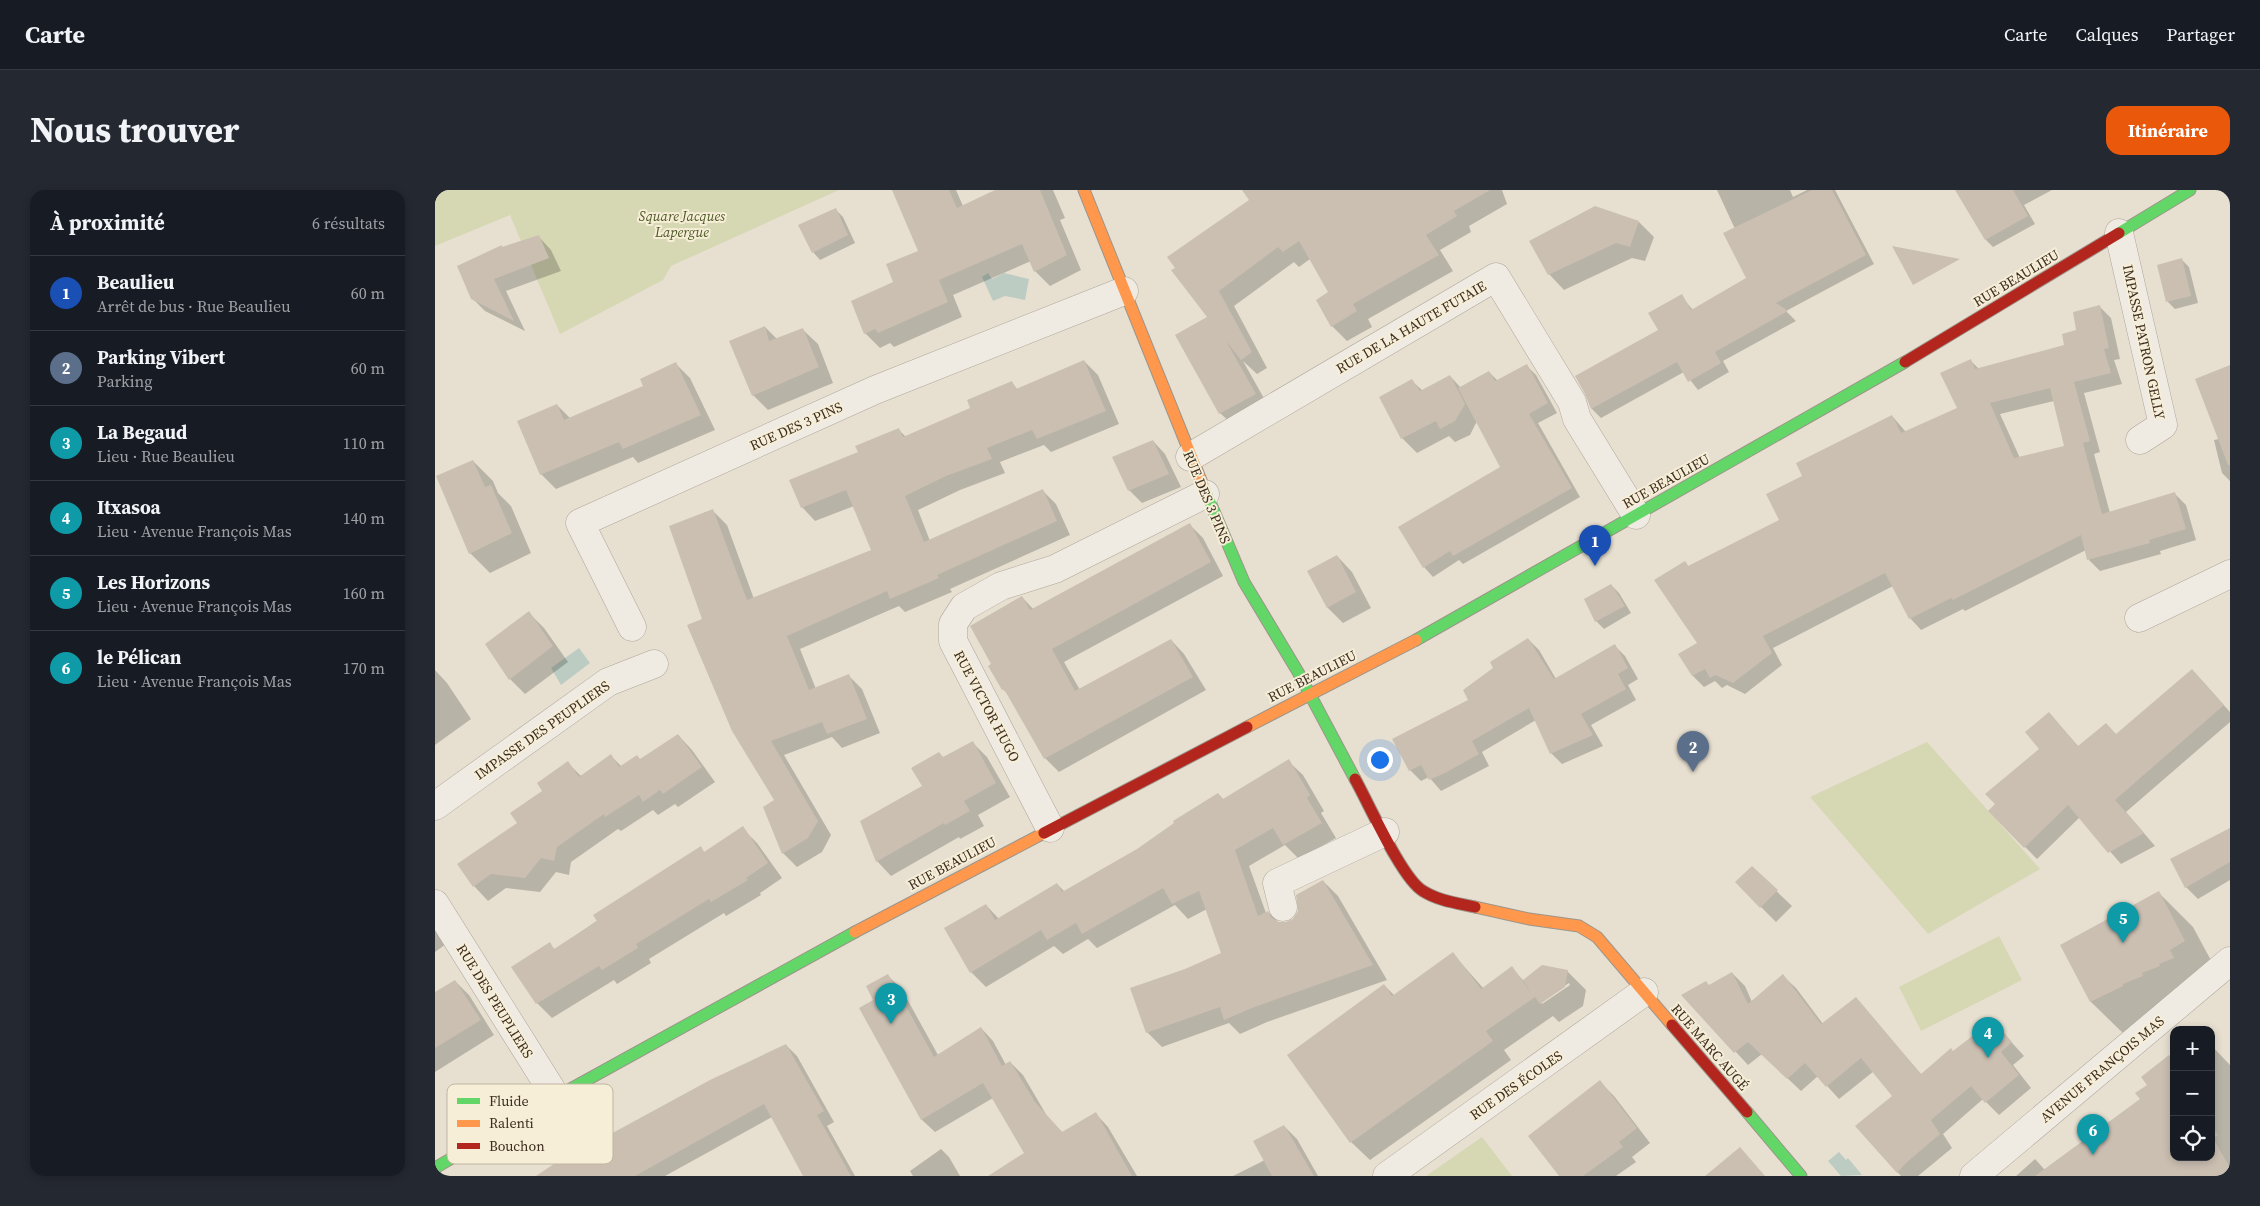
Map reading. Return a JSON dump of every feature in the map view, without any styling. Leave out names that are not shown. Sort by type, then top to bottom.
[{"type":"street","name":"RUE DES 3 PINS","points":[[1084,190],[1205,494],[1244,582],[1309,694],[1385,832],[1408,878],[1422,891],[1442,900],[1529,919],[1579,926],[1597,937]]},
{"type":"street","name":"RUE BEAULIEU","points":[[579,1084],[823,948],[1050,828],[1415,640],[1876,380],[2190,190]]},
{"type":"street","name":"IMPASSE PATRON GELLY","points":[[2119,233],[2163,425],[2140,440]]},
{"type":"street","name":"RUE DE LA HAUTE FUTAIE","points":[[1190,457],[1497,276],[1571,402],[1577,418],[1636,515]]},
{"type":"street","name":"RUE DES 3 PINS","points":[[632,627],[580,523],[875,390],[1124,292]]},
{"type":"street","name":"RUE VICTOR HUGO","points":[[1050,828],[953,641],[953,624],[964,607],[1001,586],[1055,569],[1205,494]]},
{"type":"street","points":[[2139,618],[2230,574]]},
{"type":"street","name":"IMPASSE DES PEUPLIERS","points":[[435,806],[608,682],[654,664]]},
{"type":"street","points":[[1283,907],[1277,883],[1385,832]]},
{"type":"street","name":"RUE DES PEUPLIERS","points":[[435,904],[548,1084]]},
{"type":"street","name":"RUE MARC AUGÉ","points":[[1597,937],[1801,1176]]},
{"type":"street","name":"AVENUE FRANÇOIS MAS","points":[[1974,1176],[2230,961]]},
{"type":"street","name":"RUE DES ÉCOLES","points":[[1387,1176],[1644,992]]},
{"type":"street","name":"RUE BEAULIEU","points":[[435,1168],[447,1161]]},
{"type":"green space","name":"Square Jacques Lapergue","points":[[435,190],[839,190],[671,266],[663,280],[560,334],[510,215],[435,246]]},
{"type":"green space","points":[[1927,742],[2040,869],[1928,934],[1810,797]]},
{"type":"green space","points":[[1999,936],[2022,980],[1921,1031],[1899,987]]},
{"type":"green space","points":[[1482,1137],[1512,1176],[1426,1176]]},
{"type":"shaded area","points":[[988,273],[992,279],[1004,273],[1029,279],[1025,300],[1005,296],[993,301],[982,277]]},
{"type":"shaded area","points":[[579,648],[590,663],[561,685],[551,668]]},
{"type":"shaded area","points":[[1839,1152],[1846,1160],[1848,1158],[1862,1175],[1841,1176],[1828,1161]]},
{"type":"building","points":[[892,190],[949,190],[957,208],[995,190],[1040,190],[1067,255],[1034,272],[1022,244],[939,280],[948,302],[878,333],[875,329],[864,334],[851,301],[893,282],[886,264],[918,251]]},
{"type":"building","points":[[1242,190],[1490,190],[1454,211],[1457,216],[1426,235],[1439,255],[1353,304],[1357,311],[1331,327],[1316,300],[1328,292],[1299,241],[1283,252],[1278,247],[1219,291],[1252,352],[1241,360],[1226,341],[1256,394],[1219,414],[1175,335],[1207,317],[1171,270],[1175,268],[1167,257],[1249,200]]},
{"type":"building","points":[[1812,190],[1832,190],[1866,255],[1776,303],[1788,311],[1715,352],[1721,363],[1688,382],[1677,362],[1591,409],[1575,376],[1658,330],[1648,313],[1682,294],[1691,310],[1746,278],[1723,233]]},
{"type":"building","points":[[1955,190],[2013,190],[2028,216],[1985,240]]},
{"type":"building","points":[[1595,206],[1639,221],[1630,247],[1616,243],[1548,275],[1529,241]]},
{"type":"building","points":[[836,208],[848,235],[812,253],[798,225]]},
{"type":"building","points":[[539,235],[549,258],[494,279],[514,321],[471,299],[457,266],[502,245],[502,247]]},
{"type":"building","points":[[1892,246],[1960,259],[1913,285]]},
{"type":"building","points":[[2182,258],[2191,296],[2166,302],[2157,265]]},
{"type":"building","points":[[2100,305],[2109,348],[2104,349],[2111,373],[2074,382],[2090,441],[2083,443],[2102,514],[2175,492],[2186,529],[2149,540],[2150,543],[2087,560],[2081,535],[1953,600],[1951,598],[1909,619],[1885,573],[1763,636],[1772,653],[1733,683],[1715,675],[1710,678],[1705,669],[1692,676],[1678,654],[1697,643],[1654,580],[1685,561],[1688,566],[1779,520],[1766,494],[1802,476],[1796,463],[1892,415],[1901,433],[1957,408],[1940,373],[1971,359],[1975,369],[2064,345],[2062,334],[2076,330],[2073,312]],"holes":[[[2050,388],[2064,446],[2014,458],[1990,403]]]},
{"type":"building","points":[[765,326],[769,341],[803,328],[819,367],[752,396],[729,341]]},
{"type":"building","points":[[1084,360],[1106,411],[1037,439],[1032,430],[987,448],[992,459],[946,476],[905,496],[924,542],[1043,489],[1057,521],[937,575],[939,578],[890,599],[887,591],[787,636],[809,690],[849,674],[867,719],[827,734],[822,722],[771,741],[818,821],[808,838],[782,854],[763,807],[774,800],[732,731],[687,625],[702,619],[669,526],[713,509],[747,600],[871,550],[846,490],[801,508],[789,480],[858,452],[855,446],[899,428],[903,437],[970,408],[967,400],[1012,381],[1016,389]]},
{"type":"building","points":[[676,362],[701,415],[623,449],[619,442],[540,475],[517,421],[557,404],[564,420],[643,386],[640,379]]},
{"type":"building","points":[[1527,364],[1548,403],[1529,414],[1572,488],[1453,556],[1450,551],[1423,568],[1398,527],[1500,467],[1458,388],[1489,371],[1495,381]]},
{"type":"building","points":[[2230,365],[2230,465],[2228,465],[2195,379]]},
{"type":"building","points":[[1450,375],[1465,404],[1455,421],[1440,429],[1436,421],[1401,439],[1379,397],[1412,379],[1420,391]]},
{"type":"building","points":[[1153,440],[1169,474],[1128,491],[1112,457]]},
{"type":"building","points":[[473,460],[485,487],[491,485],[512,533],[469,554],[436,476]]},
{"type":"building","points":[[1190,523],[1211,562],[1052,649],[1075,691],[1171,639],[1193,677],[1044,759],[1004,689],[1002,690],[988,666],[991,664],[970,626],[1022,596],[1030,610]]},
{"type":"building","points":[[1337,555],[1356,592],[1327,608],[1307,571]]},
{"type":"building","points":[[1611,584],[1625,606],[1595,622],[1584,599]]},
{"type":"building","points":[[529,611],[553,646],[509,680],[485,644]]},
{"type":"building","points":[[1528,638],[1554,679],[1615,644],[1628,668],[1618,674],[1626,689],[1581,714],[1593,735],[1550,754],[1529,708],[1472,741],[1479,754],[1445,773],[1429,780],[1421,765],[1409,771],[1392,739],[1468,700],[1463,690],[1493,668],[1490,662]]},
{"type":"building","points":[[2192,669],[2224,705],[2115,800],[2144,833],[2108,853],[2068,805],[2024,848],[1988,811],[1995,804],[1985,794],[2039,749],[2025,732],[2049,712],[2078,746],[2106,723],[2116,734]]},
{"type":"building","points":[[678,734],[702,767],[663,794],[660,790],[643,802],[639,795],[605,817],[604,814],[557,847],[554,861],[541,858],[525,878],[491,874],[473,887],[457,864],[517,823],[510,813],[542,791],[537,783],[568,761],[579,777],[611,754],[619,767],[637,755],[640,759]]},
{"type":"building","points":[[973,741],[996,783],[964,801],[970,811],[945,825],[944,823],[876,862],[860,821],[922,786],[911,768],[939,752],[943,757]]},
{"type":"building","points":[[1289,759],[1310,795],[1307,798],[1322,823],[1283,845],[1273,828],[1235,850],[1258,916],[1268,911],[1271,917],[1278,922],[1286,922],[1293,919],[1298,911],[1296,895],[1323,880],[1373,965],[1252,1008],[1224,1020],[1220,1007],[1146,1033],[1130,988],[1185,969],[1221,953],[1199,891],[1172,904],[1163,888],[1082,934],[1076,923],[1047,940],[1041,930],[970,973],[944,928],[986,904],[995,920],[1057,883],[1062,892],[1137,849],[1174,823],[1173,821],[1218,793],[1223,799]]},
{"type":"building","points":[[743,826],[768,863],[746,878],[748,880],[711,902],[709,899],[636,944],[638,948],[602,970],[599,966],[536,1004],[511,967],[550,942],[554,949],[597,921],[593,915],[701,846],[704,852]]},
{"type":"building","points":[[2230,828],[2230,862],[2185,888],[2170,859]]},
{"type":"building","points":[[1752,866],[1778,890],[1760,908],[1735,882]]},
{"type":"building","points":[[2159,891],[2185,941],[2170,950],[2174,958],[2159,964],[2160,966],[2142,973],[2143,976],[2123,984],[2123,986],[2090,1002],[2060,945]]},
{"type":"building","points":[[1453,952],[1481,989],[1512,966],[1532,994],[1523,980],[1542,965],[1568,970],[1565,987],[1540,1004],[1535,997],[1486,1031],[1493,1041],[1350,1143],[1287,1055],[1384,984],[1392,996]]},
{"type":"building","points":[[1732,972],[1748,1004],[1783,974],[1821,1024],[1856,997],[1921,1074],[1951,1048],[1953,1051],[1993,1020],[2012,1042],[2001,1052],[2019,1075],[1985,1103],[1971,1086],[1931,1120],[1940,1134],[1897,1173],[1855,1126],[1892,1096],[1861,1058],[1826,1087],[1805,1063],[1787,1079],[1748,1042],[1734,1053],[1681,995],[1706,981],[1709,985]]},
{"type":"building","points":[[888,974],[934,1057],[981,1027],[1002,1066],[1010,1061],[1035,1102],[1062,1132],[1096,1112],[1132,1176],[988,1176],[1024,1153],[983,1083],[921,1120],[859,1008],[873,1000],[866,986]]},
{"type":"building","points":[[455,980],[481,1020],[435,1048],[435,992]]},
{"type":"building","points":[[786,1044],[824,1111],[817,1115],[851,1176],[803,1176],[764,1104],[635,1176],[536,1176],[554,1164],[613,1164],[613,1133],[710,1080]]},
{"type":"building","points":[[2169,1055],[2170,1161],[2215,1161],[2215,1142],[2230,1168],[2230,1176],[2035,1176],[2140,1099],[2135,1093],[2147,1085],[2141,1077]]},
{"type":"building","points":[[1600,1080],[1637,1128],[1619,1142],[1623,1147],[1583,1176],[1559,1176],[1528,1136]]},
{"type":"building","points":[[1284,1125],[1314,1176],[1272,1176],[1253,1141]]},
{"type":"building","points":[[1740,1147],[1765,1176],[1705,1176]]},
{"type":"traffic: fast","points":[[2119,233],[2190,190]]},
{"type":"traffic: fast","points":[[1416,640],[1905,362]]},
{"type":"traffic: fast","points":[[1204,488],[1244,582],[1298,672],[1355,779]]},
{"type":"traffic: fast","points":[[580,1084],[855,932]]},
{"type":"traffic: fast","points":[[1747,1112],[1801,1176]]},
{"type":"traffic: fast","points":[[435,1168],[447,1161]]},
{"type":"traffic: slow","points":[[1084,190],[1204,488]]},
{"type":"traffic: slow","points":[[1247,727],[1416,640]]},
{"type":"traffic: slow","points":[[855,932],[1044,833]]},
{"type":"traffic: slow","points":[[1475,907],[1529,919],[1579,926],[1597,937],[1672,1025]]},
{"type":"traffic: jam","points":[[1905,362],[2119,233]]},
{"type":"traffic: jam","points":[[1044,833],[1247,727]]},
{"type":"traffic: jam","points":[[1355,779],[1386,840],[1405,872],[1415,884],[1423,891],[1435,897],[1475,907]]},
{"type":"traffic: jam","points":[[1672,1025],[1747,1112]]},
{"type":"place","name":"Beaulieu","points":[[1595,566]]},
{"type":"place","name":"Parking Vibert","points":[[1693,772]]},
{"type":"place","name":"Les Horizons","points":[[2123,943]]},
{"type":"place","name":"La Begaud","points":[[891,1024]]},
{"type":"place","name":"Itxasoa","points":[[1988,1058]]},
{"type":"place","name":"le Pélican","points":[[2093,1155]]}]
